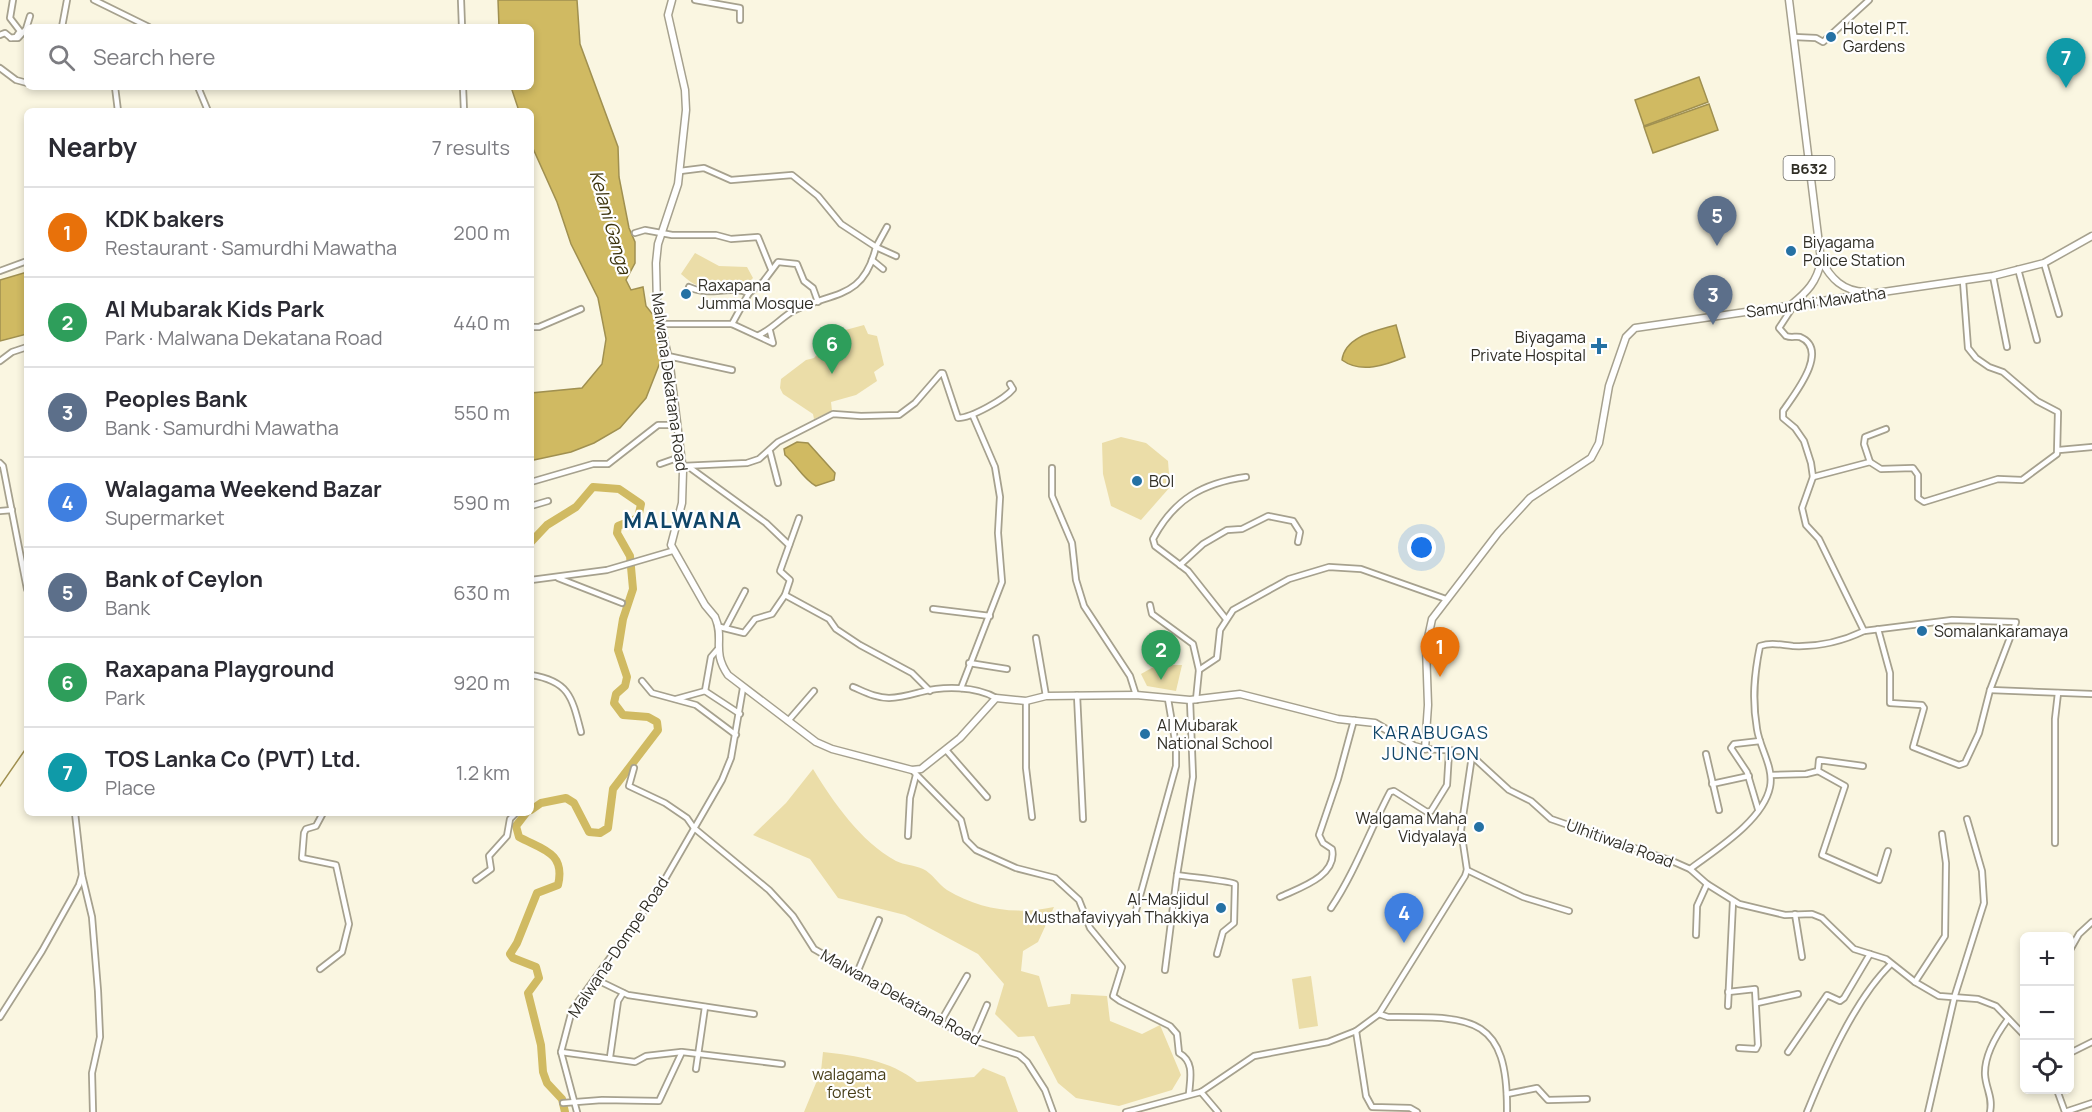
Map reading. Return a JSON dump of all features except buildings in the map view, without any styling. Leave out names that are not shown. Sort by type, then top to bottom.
[{"type":"main road","name":"Malwana Dekatana Road","points":[[672,0],[668,15],[687,102],[680,171],[675,195],[661,233],[656,263],[657,306],[668,356],[681,457],[686,467],[682,503],[672,536],[672,551]]},
{"type":"main road","name":"B632","points":[[1789,0],[1821,260],[1818,277],[1809,290],[1792,305]]},
{"type":"main road","name":"Samurdhi Mawatha","points":[[1425,749],[1428,705],[1426,647],[1432,619],[1446,599],[1460,587],[1481,555],[1530,498],[1591,458],[1599,443],[1609,386],[1629,332],[1649,324],[1993,276],[2044,263],[2092,236]]},
{"type":"main road","points":[[1821,260],[1829,276],[1852,291],[1882,292]]},
{"type":"main road","points":[[672,551],[723,627],[717,650],[720,664],[728,675],[816,742],[832,749],[914,773],[946,750],[996,698],[1026,701],[1046,696],[1136,695],[1193,700],[1240,694],[1298,710],[1382,725],[1414,746],[1425,749]]},
{"type":"street","points":[[11,38],[16,37],[20,30],[10,18],[13,0]]},
{"type":"street","points":[[63,24],[68,0]]},
{"type":"street","points":[[94,0],[143,24]]},
{"type":"street","points":[[461,0],[462,24]]},
{"type":"street","points":[[695,0],[740,8],[740,20]]},
{"type":"street","points":[[1794,37],[1816,38],[1823,42],[1869,0]]},
{"type":"street","points":[[28,24],[30,16]]},
{"type":"street","points":[[0,35],[5,33],[11,38],[18,38],[24,31]]},
{"type":"street","points":[[0,68],[9,76],[24,82]]},
{"type":"street","points":[[115,90],[118,108]]},
{"type":"street","points":[[199,90],[207,108]]},
{"type":"street","points":[[463,90],[464,108]]},
{"type":"street","points":[[680,171],[704,168],[731,180],[792,175],[818,196],[842,224],[876,247],[896,256]]},
{"type":"street","points":[[759,335],[770,331],[792,312],[841,295],[855,286],[872,260],[887,227]]},
{"type":"street","points":[[636,233],[645,230],[661,233],[716,235],[731,239],[758,237],[771,269]]},
{"type":"street","points":[[872,260],[883,269]]},
{"type":"street","points":[[0,271],[24,262]]},
{"type":"street","points":[[732,324],[749,293],[763,282],[778,262],[797,264],[804,281],[813,288],[818,302]]},
{"type":"street","points":[[2044,263],[2060,314]]},
{"type":"street","points":[[2018,269],[2037,340]]},
{"type":"street","points":[[1993,276],[2007,347]]},
{"type":"street","points":[[1963,281],[1965,333],[1968,348],[1982,363],[2003,372],[2037,401],[2058,412],[2059,450]]},
{"type":"street","points":[[688,287],[707,293],[740,291],[749,293]]},
{"type":"street","points":[[1792,305],[1779,328],[1786,336],[1799,337],[1810,346],[1813,359],[1809,372],[1783,411],[1783,418],[1795,428],[1804,441],[1813,477],[1802,508],[1806,525],[1819,539],[1864,631]]},
{"type":"street","points":[[534,325],[580,309]]},
{"type":"street","points":[[661,324],[732,324],[759,335],[762,340],[774,343],[770,331]]},
{"type":"street","points":[[0,361],[12,352],[24,348]]},
{"type":"street","points":[[668,356],[732,370]]},
{"type":"street","points":[[686,467],[747,463],[770,452],[778,442],[833,414],[861,416],[905,412],[940,373],[943,373],[950,389],[956,416],[961,419],[973,416],[1009,394],[1013,389],[1010,384]]},
{"type":"street","points":[[961,688],[1002,582],[998,533],[1000,497],[995,467],[973,416]]},
{"type":"street","points":[[534,481],[593,464],[608,464],[658,425],[676,425]]},
{"type":"street","points":[[1886,429],[1865,437],[1870,462],[1881,469],[1913,468],[1918,476],[1918,498],[1924,502],[1998,479],[2022,480],[2059,450],[2092,447]]},
{"type":"street","points":[[770,452],[778,483]]},
{"type":"street","points":[[660,464],[681,457]]},
{"type":"street","points":[[1813,477],[1870,462]]},
{"type":"street","points":[[0,463],[3,466],[24,573]]},
{"type":"street","points":[[686,467],[766,523],[789,545]]},
{"type":"street","points":[[1052,468],[1052,496],[1072,543],[1079,594],[1084,606],[1130,676],[1136,695]]},
{"type":"street","points":[[1226,619],[1200,583],[1155,546],[1153,539],[1179,504],[1193,492],[1225,480],[1246,477]]},
{"type":"street","points":[[534,505],[548,501]]},
{"type":"street","points":[[0,511],[12,510]]},
{"type":"street","points":[[1180,565],[1203,544],[1227,530],[1242,529],[1268,516],[1293,521],[1300,532],[1298,542]]},
{"type":"street","points":[[745,591],[723,627],[744,633],[755,619],[772,614],[785,595],[790,580],[780,570],[799,518]]},
{"type":"street","points":[[534,580],[558,578],[624,565],[672,551]]},
{"type":"street","points":[[1199,670],[1217,658],[1220,630],[1233,610],[1289,579],[1329,567],[1361,569],[1446,599]]},
{"type":"street","points":[[558,578],[622,603]]},
{"type":"street","points":[[785,595],[829,619],[836,629],[860,645],[912,673],[930,691]]},
{"type":"street","points":[[1150,605],[1152,614],[1193,644],[1199,670],[1193,700],[1193,777],[1165,970]]},
{"type":"street","points":[[933,609],[990,616]]},
{"type":"street","points":[[1690,869],[1733,837],[1758,809],[1770,789],[1771,775],[1760,741],[1753,683],[1760,646],[1768,643],[1795,646],[1827,643],[1864,631],[1878,629],[1952,620],[2016,622],[1990,690],[1979,733],[1965,763],[1959,765],[1913,747],[1924,708],[1922,705],[1892,706],[1890,703],[1890,674],[1878,629]]},
{"type":"street","points":[[1036,638],[1046,696]]},
{"type":"street","points":[[705,691],[711,657],[717,650]]},
{"type":"street","points":[[969,663],[1007,669]]},
{"type":"street","points":[[534,675],[551,678],[569,694],[581,732]]},
{"type":"street","points":[[642,681],[652,693],[696,705],[736,735]]},
{"type":"street","points":[[853,687],[877,697],[891,698],[961,688],[989,694],[996,698]]},
{"type":"street","name":"Malwana-Dompe Road","points":[[577,1112],[561,1052],[572,1010],[657,893],[722,780],[736,735],[744,688]]},
{"type":"street","points":[[1990,690],[2092,694]]},
{"type":"street","points":[[676,699],[705,691],[740,714]]},
{"type":"street","points":[[788,721],[814,691]]},
{"type":"street","points":[[2055,843],[2055,719],[2058,693]]},
{"type":"street","points":[[1077,695],[1083,819]]},
{"type":"street","points":[[1135,914],[1176,766],[1176,746],[1168,699]]},
{"type":"street","points":[[1026,701],[1026,768],[1032,818]]},
{"type":"street","points":[[1280,897],[1320,877],[1332,856],[1332,849],[1323,843],[1319,835],[1338,779],[1354,720]]},
{"type":"street","points":[[1758,809],[1749,776],[1731,746],[1760,741]]},
{"type":"street","points":[[1126,1112],[1201,1092],[1254,1056],[1328,1042],[1356,1031],[1379,1014],[1404,979],[1417,950],[1467,870],[1461,830],[1472,756],[1461,751],[1425,749]]},
{"type":"street","points":[[946,750],[987,797]]},
{"type":"street","points":[[1331,908],[1345,886],[1364,842],[1390,792],[1394,791],[1426,812],[1431,811],[1447,785],[1449,752]]},
{"type":"street","points":[[1706,754],[1719,810]]},
{"type":"street","name":"Ulhitiwala Road","points":[[1472,756],[1509,790],[1531,801],[1551,819],[1690,869],[1707,884],[1733,901],[1785,915],[1812,914],[1822,918],[1846,943],[1892,964],[1915,982],[1939,996],[1978,999],[1996,1006],[2020,1030]]},
{"type":"street","points":[[1818,771],[1819,760],[1822,758],[1863,766]]},
{"type":"street","name":"Malwana Dekatana Road","points":[[634,768],[629,786],[664,803],[687,818],[694,828],[769,890],[793,916],[814,950],[972,1040],[1013,1052],[1027,1062],[1045,1090],[1053,1112]]},
{"type":"street","points":[[1771,775],[1806,774],[1818,771],[1845,786],[1822,855],[1824,858],[1879,880],[1888,851]]},
{"type":"street","points":[[908,836],[914,773]]},
{"type":"street","points":[[914,773],[961,820],[966,840],[976,850],[1016,868],[1055,878],[1078,900],[1090,928],[1122,967],[1113,996],[1170,1026],[1177,1034],[1179,1053],[1187,1057],[1190,1063],[1190,1094]]},
{"type":"street","points":[[1712,784],[1749,776]]},
{"type":"street","points":[[75,816],[82,875],[92,917],[99,991],[100,1037],[92,1073],[93,1112]]},
{"type":"street","points":[[320,969],[342,952],[349,924],[336,865],[302,858],[306,829],[316,826],[321,816]]},
{"type":"street","points":[[476,880],[491,869],[489,856],[507,836],[510,819],[513,816]]},
{"type":"street","points":[[1928,1112],[1955,998],[1984,903],[1982,871],[1967,819]]},
{"type":"street","points":[[1915,982],[1945,936],[1946,863],[1942,834]]},
{"type":"street","points":[[1467,870],[1537,903],[1569,911]]},
{"type":"street","points":[[0,1017],[42,951],[79,885],[82,875]]},
{"type":"street","points":[[1177,875],[1203,881],[1231,881],[1236,884],[1234,923],[1223,932],[1217,954]]},
{"type":"street","points":[[1696,935],[1697,906],[1707,884]]},
{"type":"street","points":[[1728,1006],[1733,901]]},
{"type":"street","points":[[1795,914],[1802,957]]},
{"type":"street","points":[[857,973],[879,920]]},
{"type":"street","points":[[2074,943],[2079,934],[2092,922]]},
{"type":"street","points":[[1788,1052],[1827,995],[1840,1001],[1844,998],[1870,954]]},
{"type":"street","points":[[1807,1112],[1817,1086],[1856,1013],[1880,975],[1892,964]]},
{"type":"street","points":[[941,1022],[967,976]]},
{"type":"street","points":[[595,979],[623,993],[754,1014]]},
{"type":"street","points":[[1728,992],[1755,989],[1758,1046],[1756,1049],[1739,1048]]},
{"type":"street","points":[[610,1057],[618,1001],[623,993]]},
{"type":"street","points":[[1756,1003],[1798,994]]},
{"type":"street","points":[[972,1040],[987,1005]]},
{"type":"street","points":[[696,1070],[705,1007]]},
{"type":"street","points":[[1379,1014],[1388,1017],[1435,1017],[1463,1020],[1486,1030],[1500,1062],[1507,1094],[1507,1112]]},
{"type":"street","points":[[1990,1112],[1992,1097],[1985,1071],[1993,1046],[2008,1019]]},
{"type":"street","points":[[1356,1031],[1366,1096],[1372,1109],[1410,1108],[1417,1112]]},
{"type":"street","points":[[2074,1051],[2092,1042]]},
{"type":"street","points":[[561,1052],[635,1062],[646,1056],[699,1052],[782,1064]]},
{"type":"street","points":[[563,1103],[659,1101],[682,1052]]},
{"type":"street","points":[[1507,1094],[1537,1089],[1548,1101],[1587,1099]]},
{"type":"street","points":[[1201,1092],[1218,1112]]},
{"type":"street","points":[[2059,1094],[2065,1112],[2092,1103]]},
{"type":"green space","points":[[695,253],[719,266],[747,267],[753,278],[749,282],[754,287],[748,291],[731,285],[710,288],[692,283],[681,274]]},
{"type":"green space","points":[[864,325],[868,334],[877,336],[884,365],[874,372],[877,381],[856,395],[831,402],[832,411],[814,419],[813,414],[783,394],[780,388],[781,379],[806,360],[814,358],[838,332]]},
{"type":"green space","name":"BOI","points":[[1121,437],[1146,443],[1168,461],[1170,487],[1141,520],[1111,506],[1103,474],[1102,443]]},
{"type":"green space","points":[[1157,665],[1182,665],[1176,691],[1147,686],[1141,674]]},
{"type":"green space","points":[[813,769],[839,808],[859,832],[896,861],[923,869],[947,890],[972,902],[999,909],[1026,911],[1054,907],[1038,942],[1023,951],[1021,971],[1039,976],[1048,1007],[1070,1004],[1071,994],[1107,996],[1110,1021],[1142,1034],[1160,1025],[1181,1075],[1172,1090],[1119,1106],[1076,1098],[1058,1083],[1034,1036],[1018,1037],[995,1014],[1004,984],[978,954],[905,915],[838,898],[810,859],[753,835],[786,803]]},
{"type":"green space","points":[[1311,976],[1318,1026],[1299,1029],[1292,979]]},
{"type":"green space","name":"walagama forest","points":[[823,1052],[873,1060],[896,1069],[917,1082],[974,1077],[983,1068],[1005,1077],[1018,1112],[804,1112],[821,1071]]},
{"type":"water","name":"Kelani Ganga","points":[[498,0],[577,0],[580,44],[618,147],[619,177],[629,228],[635,242],[635,263],[626,280],[631,290],[643,287],[646,306],[658,321],[663,355],[646,398],[620,428],[594,443],[571,452],[534,460],[534,393],[582,388],[602,364],[606,339],[598,298],[571,244],[557,202],[534,151],[534,108],[518,108],[512,90],[534,90],[534,24],[499,24]]},
{"type":"water","points":[[1699,77],[1708,102],[1644,126],[1635,100]]},
{"type":"water","points":[[1709,104],[1718,130],[1653,153],[1644,127]]},
{"type":"water","points":[[24,273],[24,335],[0,341],[0,280]]},
{"type":"water","points":[[1396,325],[1405,357],[1374,367],[1357,367],[1342,360],[1344,352],[1355,340],[1371,332]]},
{"type":"water","points":[[797,442],[808,443],[835,473],[834,480],[816,486],[807,480],[785,455],[784,449]]},
{"type":"waterway","points":[[534,539],[547,525],[576,507],[593,487],[619,489],[641,504],[638,518],[618,526],[617,533],[630,556],[633,589],[623,619],[618,650],[627,677],[625,686],[616,694],[614,703],[623,715],[648,717],[657,722],[658,730],[613,789],[608,828],[600,833],[589,832],[574,803],[566,798],[541,803],[534,808]]},
{"type":"waterway","points":[[0,786],[24,751]]},
{"type":"waterway","points":[[524,816],[516,826],[519,837],[550,853],[555,858],[560,874],[558,885],[537,893],[517,943],[510,954],[513,958],[536,967],[539,978],[528,993],[541,1045],[543,1072],[547,1083],[562,1099],[565,1112]]},
{"type":"place","name":"Hotel P.T. Gardens","points":[[1831,37]]},
{"type":"place","name":"TOS Lanka Co (PVT) Ltd.","points":[[2066,88]]},
{"type":"place","name":"Bank of Ceylon","points":[[1717,246]]},
{"type":"place","name":"Biyagama Police Station","points":[[1791,251]]},
{"type":"place","name":"Raxapana Jumma Mosque","points":[[686,294]]},
{"type":"place","name":"Peoples Bank","points":[[1713,325]]},
{"type":"place","name":"Biyagama Private Hospital","points":[[1599,346]]},
{"type":"place","name":"Raxapana Playground","points":[[832,374]]},
{"type":"place","name":"BOI","points":[[1137,481]]},
{"type":"place","name":"Somalankaramaya","points":[[1922,631]]},
{"type":"place","name":"KDK bakers","points":[[1440,677]]},
{"type":"place","name":"Al Mubarak Kids Park","points":[[1161,680]]},
{"type":"place","name":"Al Mubarak National School","points":[[1145,734]]},
{"type":"place","name":"Walgama Maha Vidyalaya","points":[[1479,827]]},
{"type":"place","name":"Al-Masjidul Musthafaviyyah Thakkiya","points":[[1221,908]]},
{"type":"place","name":"Walagama Weekend Bazar","points":[[1404,943]]},
{"type":"district","name":"MALWANA","points":[[683,520]]},
{"type":"district","name":"KARABUGAS JUNCTION","points":[[1431,742]]}]
